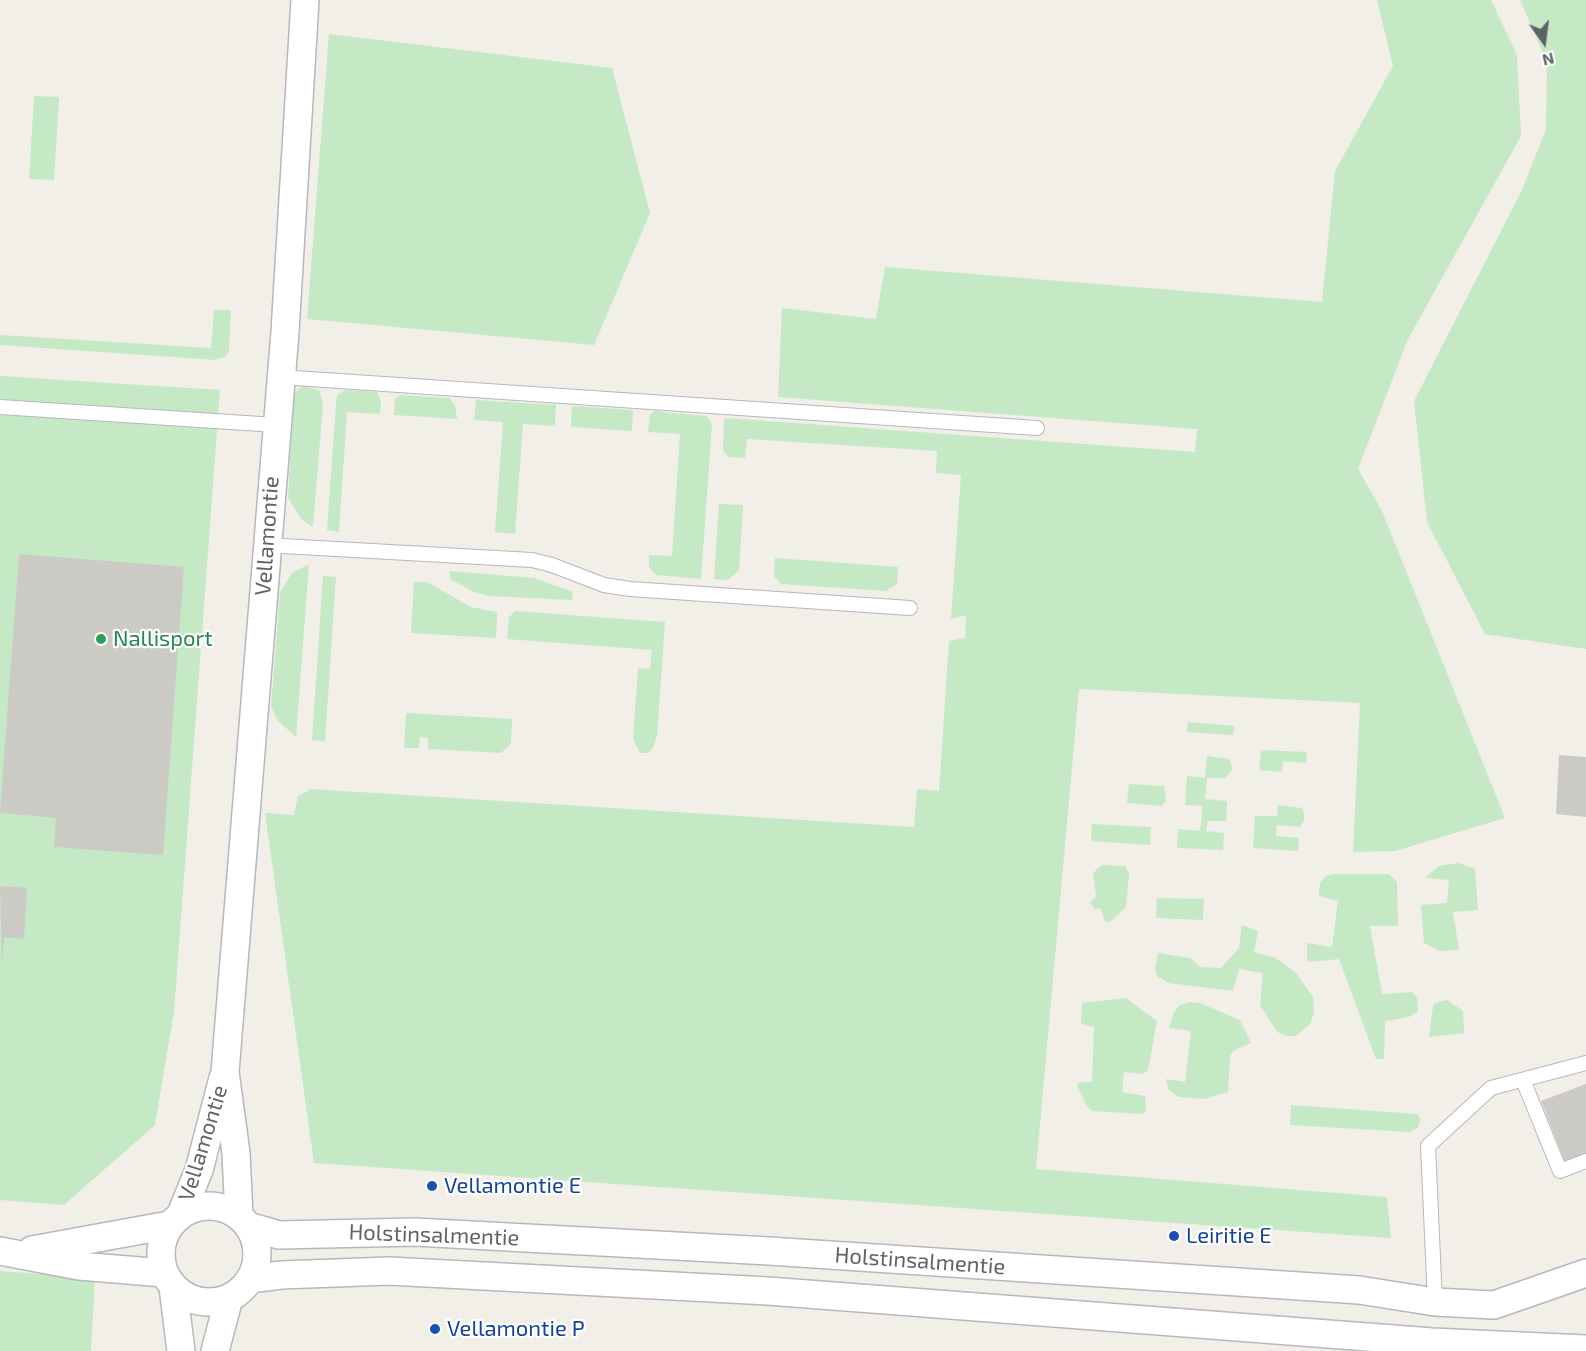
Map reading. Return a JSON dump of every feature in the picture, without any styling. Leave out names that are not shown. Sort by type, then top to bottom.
[{"type":"street","name":"Vellamontie","points":[[244,1221],[225,1072],[280,377],[305,0]]},
{"type":"street","name":"Vellamontie","points":[[175,1220],[200,1170],[211,1115],[225,1072]]},
{"type":"street","points":[[8,1252],[175,1220],[196,1207],[213,1205],[244,1221],[255,1239],[257,1252],[250,1279],[229,1298],[214,1351]]},
{"type":"street","points":[[175,1220],[162,1240],[160,1257],[168,1280],[181,1351]]},
{"type":"street","name":"Holstinsalmentie","points":[[244,1221],[279,1235],[415,1232],[781,1252],[1359,1290],[1435,1302],[1494,1305],[1586,1274]]},
{"type":"street","points":[[8,1252],[168,1280],[186,1297],[202,1302],[229,1298]]},
{"type":"street","name":"Holstinsalmentie","points":[[250,1279],[323,1273],[425,1273],[768,1291],[1432,1347],[1586,1349]]},
{"type":"street","points":[[1432,1347],[1435,1302]]},
{"type":"lane","points":[[280,377],[1037,428]]},
{"type":"lane","points":[[0,407],[276,425]]},
{"type":"lane","points":[[266,545],[378,549],[532,561],[552,565],[604,585],[630,589],[910,608]]},
{"type":"lane","points":[[1435,1302],[1428,1146],[1491,1088],[1586,1063]]},
{"type":"lane","points":[[1523,1080],[1560,1171],[1586,1161]]},
{"type":"green space","points":[[1377,0],[1491,0],[1517,55],[1521,136],[1408,339],[1358,469],[1382,511],[1505,818],[1395,851],[1353,852],[1360,703],[1079,689],[1036,1169],[1387,1197],[1391,1238],[314,1163],[265,813],[294,815],[298,796],[311,789],[914,827],[917,789],[939,791],[949,641],[965,638],[966,615],[951,619],[961,475],[936,473],[937,451],[747,439],[745,458],[728,457],[723,450],[724,420],[726,418],[1195,452],[1197,429],[778,397],[782,308],[876,319],[885,267],[1322,302],[1335,171],[1393,66]]},
{"type":"green space","points":[[1520,0],[1586,0],[1586,649],[1485,634],[1427,522],[1414,401],[1522,190],[1546,129],[1547,62]]},
{"type":"green space","points":[[329,34],[612,68],[650,213],[594,345],[307,319]]},
{"type":"green space","points":[[34,96],[59,97],[54,180],[29,179]]},
{"type":"green space","points":[[214,310],[231,310],[229,351],[226,356],[216,360],[0,345],[0,335],[211,348]]},
{"type":"green space","name":"Nallisport","points":[[0,376],[220,390],[174,1012],[155,1125],[64,1205],[0,1200]]},
{"type":"green space","points":[[303,386],[319,390],[323,404],[313,527],[302,520],[288,498],[294,393]]},
{"type":"green space","points":[[345,390],[377,392],[381,401],[380,414],[347,412],[339,532],[327,530],[337,395]]},
{"type":"green space","points":[[400,395],[449,398],[455,405],[457,419],[394,415],[395,399]]},
{"type":"green space","points":[[476,400],[556,405],[555,426],[523,424],[515,534],[495,532],[503,422],[474,420]]},
{"type":"green space","points":[[572,406],[633,410],[632,431],[571,427]]},
{"type":"green space","points":[[654,411],[707,416],[712,425],[701,579],[656,575],[649,567],[649,555],[672,556],[680,434],[648,432],[650,415]]},
{"type":"green space","points":[[719,504],[743,505],[739,570],[728,580],[714,579]]},
{"type":"green space","points":[[775,558],[898,567],[897,584],[886,591],[781,584],[774,576]]},
{"type":"green space","points":[[309,564],[296,737],[278,721],[271,706],[280,592],[292,573]]},
{"type":"green space","points":[[450,571],[534,578],[573,592],[572,600],[489,596],[474,592],[450,579]]},
{"type":"green space","points":[[323,576],[336,577],[325,741],[312,740]]},
{"type":"green space","points":[[414,582],[427,582],[471,607],[497,612],[496,638],[411,633]]},
{"type":"green space","points":[[515,611],[665,622],[657,736],[653,748],[648,753],[640,753],[633,739],[638,668],[650,669],[652,650],[507,639],[509,617]]},
{"type":"green space","points":[[406,713],[512,719],[511,743],[501,753],[428,749],[428,738],[420,737],[419,748],[404,748]]},
{"type":"green space","points":[[1188,722],[1234,726],[1233,735],[1187,732]]},
{"type":"green space","points":[[1261,750],[1307,752],[1306,763],[1283,761],[1282,772],[1259,770]]},
{"type":"green space","points":[[1207,756],[1229,759],[1233,769],[1226,778],[1207,778],[1205,799],[1227,801],[1226,821],[1208,821],[1206,831],[1224,833],[1223,850],[1177,848],[1178,829],[1200,831],[1203,806],[1185,805],[1187,776],[1205,778]]},
{"type":"green space","points":[[1129,784],[1164,786],[1166,801],[1162,806],[1127,803]]},
{"type":"green space","points":[[1278,805],[1302,808],[1304,821],[1300,827],[1277,825],[1276,836],[1299,838],[1298,851],[1253,848],[1255,816],[1277,816]]},
{"type":"green space","points":[[1092,824],[1151,827],[1150,845],[1091,841]]},
{"type":"green space","points":[[1459,863],[1475,869],[1478,910],[1453,912],[1459,950],[1440,951],[1424,943],[1421,905],[1447,903],[1449,880],[1425,878],[1439,866]]},
{"type":"green space","points":[[1102,865],[1125,866],[1129,874],[1126,907],[1110,922],[1105,921],[1100,908],[1094,909],[1090,902],[1096,897],[1093,873]]},
{"type":"green space","points":[[1389,874],[1397,882],[1398,926],[1370,926],[1382,994],[1412,992],[1417,998],[1418,1011],[1409,1017],[1385,1021],[1384,1059],[1376,1059],[1339,959],[1309,962],[1307,958],[1307,943],[1332,947],[1338,901],[1319,896],[1320,883],[1326,876]]},
{"type":"green space","points":[[1157,898],[1204,899],[1203,920],[1156,918]]},
{"type":"green space","points":[[1242,925],[1258,931],[1254,952],[1276,958],[1295,972],[1313,997],[1314,1013],[1310,1024],[1296,1036],[1287,1036],[1277,1032],[1260,1005],[1263,973],[1239,969],[1233,991],[1168,983],[1157,976],[1155,969],[1158,953],[1190,958],[1200,967],[1221,968],[1239,948]]},
{"type":"green space","points":[[1126,998],[1157,1021],[1148,1070],[1142,1074],[1124,1072],[1122,1092],[1145,1096],[1146,1111],[1142,1114],[1092,1111],[1087,1107],[1077,1085],[1080,1082],[1092,1082],[1094,1027],[1081,1024],[1082,1003]]},
{"type":"green space","points":[[1447,1000],[1463,1011],[1464,1033],[1429,1037],[1433,1007],[1435,1003]]},
{"type":"green space","points":[[1190,1002],[1200,1003],[1240,1020],[1251,1043],[1233,1051],[1230,1056],[1228,1092],[1204,1099],[1179,1097],[1168,1089],[1166,1079],[1185,1082],[1191,1031],[1169,1028],[1174,1012],[1180,1005]]},
{"type":"green space","points":[[1291,1105],[1418,1114],[1420,1120],[1418,1128],[1409,1132],[1290,1125]]},
{"type":"green space","points":[[0,1271],[95,1278],[91,1351],[0,1351]]},
{"type":"building","points":[[19,554],[184,567],[163,855],[54,847],[56,818],[0,813]]},
{"type":"building","points":[[1559,755],[1586,757],[1586,817],[1556,814]]},
{"type":"building","points":[[0,886],[27,888],[24,939],[4,937],[2,961]]},
{"type":"building","points":[[1586,1084],[1586,1154],[1565,1162],[1541,1101]]},
{"type":"place","name":"Nallisport","points":[[101,639]]},
{"type":"place","name":"Vellamontie E","points":[[432,1186]]},
{"type":"place","name":"Leiritie E","points":[[1174,1236]]},
{"type":"place","name":"Vellamontie P","points":[[435,1329]]}]
